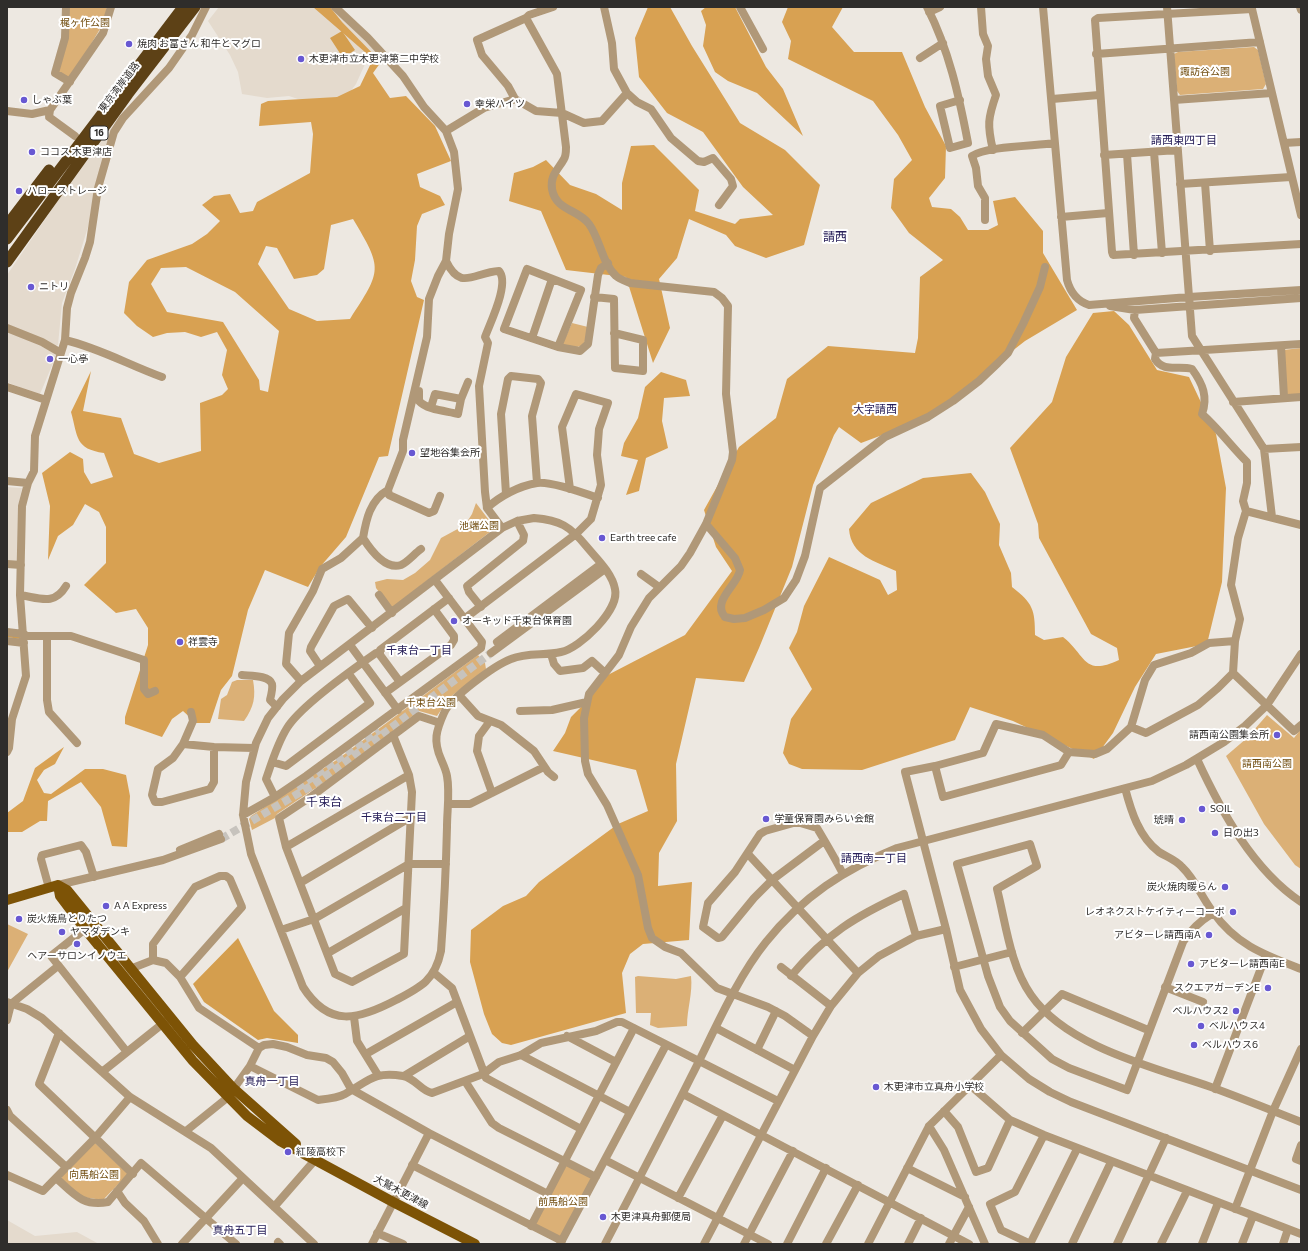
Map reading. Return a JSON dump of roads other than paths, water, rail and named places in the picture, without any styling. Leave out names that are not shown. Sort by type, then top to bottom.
[{"type":"highway","name":"東京湾岸道路","points":[[7,239],[183,7]]},
{"type":"highway","name":"東京湾岸道路","points":[[7,262],[128,94],[195,7]]},
{"type":"highway","name":"16","points":[[7,225],[107,96],[149,52]]},
{"type":"main road","points":[[7,900],[54,887],[67,890],[130,969],[193,1061],[227,1098],[280,1141],[316,1160]]},
{"type":"main road","points":[[54,887],[85,929],[166,1020],[233,1088],[277,1129],[316,1160]]},
{"type":"main road","name":"大鷲木更津線","points":[[316,1160],[475,1244]]},
{"type":"street","points":[[66,7],[65,38],[55,73],[70,82]]},
{"type":"street","points":[[75,136],[49,116],[50,110],[102,33],[111,7]]},
{"type":"street","points":[[7,752],[9,748],[12,719],[26,676],[20,595],[22,506],[28,483],[34,471],[36,436],[65,340],[67,308],[71,293],[86,258],[95,216],[98,188],[114,132],[123,118],[169,68],[192,35],[206,7]]},
{"type":"street","points":[[335,7],[368,38],[403,76],[424,107],[446,131],[454,152],[458,189],[449,234],[446,261],[429,299],[427,337],[419,378],[403,440],[403,451],[388,490],[389,495],[429,513],[434,511],[440,496]]},
{"type":"street","points":[[553,7],[528,13],[477,40],[482,55],[508,86],[514,99],[536,110],[562,113],[584,123],[602,121],[627,93]]},
{"type":"street","points":[[604,7],[612,43],[614,69],[627,93],[637,102],[651,109],[671,138],[698,161],[704,162],[713,158],[723,168],[734,184],[719,205]]},
{"type":"street","points":[[740,7],[763,49]]},
{"type":"street","points":[[940,7],[928,10],[944,43],[960,100],[968,143],[950,148],[940,106],[960,100]]},
{"type":"street","points":[[982,7],[983,34],[988,46],[986,59],[988,76],[996,95],[989,115],[988,132],[993,150]]},
{"type":"street","points":[[1043,7],[1061,217],[1069,289],[1085,304],[1089,305],[1301,298]]},
{"type":"street","points":[[1301,215],[1291,177],[1254,11],[1250,8],[1168,10],[1096,19],[1094,22],[1108,213],[1112,252],[1116,257],[1301,244]]},
{"type":"street","points":[[1168,10],[1192,336],[1264,449],[1272,517]]},
{"type":"street","points":[[528,13],[557,74],[566,147],[565,159],[552,177],[552,190],[557,201],[566,209],[582,216],[590,224],[608,263],[617,277],[630,283],[714,292],[722,298],[728,306],[726,394],[733,452],[732,460],[706,524],[690,553],[681,566],[659,586],[642,608],[629,631],[619,655],[591,690],[584,718],[586,768],[606,805],[638,875],[648,928],[652,938],[665,947],[681,953],[717,988],[776,1011],[813,1036]]},
{"type":"street","points":[[1096,54],[1260,42]]},
{"type":"street","points":[[920,58],[944,43]]},
{"type":"street","points":[[1174,100],[1272,93]]},
{"type":"street","points":[[1052,99],[1100,95]]},
{"type":"street","points":[[446,131],[484,108],[514,99]]},
{"type":"street","points":[[7,112],[32,114],[50,110]]},
{"type":"street","points":[[1284,143],[1301,142]]},
{"type":"street","points":[[985,220],[985,198],[978,186],[976,168],[972,156],[977,152],[1055,143]]},
{"type":"street","points":[[1104,155],[1178,150]]},
{"type":"street","points":[[1154,152],[1162,253]]},
{"type":"street","points":[[1127,154],[1134,255]]},
{"type":"street","points":[[1180,184],[1291,177]]},
{"type":"street","points":[[1205,182],[1210,251]]},
{"type":"street","points":[[1061,217],[1108,213]]},
{"type":"street","points":[[446,261],[451,272],[465,279],[472,278],[489,271],[499,271],[502,274],[502,289],[485,337],[488,343],[479,386],[487,508],[502,528]]},
{"type":"street","points":[[558,347],[581,290],[527,270],[504,329],[558,347],[580,351],[588,344],[594,297],[601,268],[608,263]]},
{"type":"street","points":[[706,524],[735,558],[740,570],[738,576],[724,598],[721,608],[724,617],[734,619],[745,618],[780,602],[796,580],[800,570],[808,544],[812,516],[820,488],[885,437],[928,418],[953,401],[979,381],[998,363],[1008,353],[1023,324],[1040,287],[1045,267]]},
{"type":"street","points":[[532,338],[552,279]]},
{"type":"street","points":[[1099,305],[1135,310],[1189,301],[1301,290]]},
{"type":"street","points":[[594,297],[614,299],[614,333],[614,368],[643,371],[643,340],[614,333]]},
{"type":"street","points":[[1132,727],[1146,732],[1198,705],[1233,673],[1235,641],[1240,619],[1231,585],[1238,538],[1246,511],[1243,502],[1247,483],[1247,462],[1226,440],[1218,428],[1202,414],[1206,404],[1206,394],[1192,369],[1165,368],[1159,366],[1155,359],[1156,353],[1134,318],[1135,310]]},
{"type":"street","points":[[7,328],[42,342],[61,353]]},
{"type":"street","points":[[65,340],[83,344],[110,354],[130,365],[162,377]]},
{"type":"street","points":[[1156,353],[1301,344]]},
{"type":"street","points":[[1281,346],[1284,398]]},
{"type":"street","points":[[506,494],[501,414],[508,378],[511,376],[538,379],[541,383],[532,416],[538,483]]},
{"type":"street","points":[[419,378],[419,401],[422,404],[458,414],[461,399],[468,382]]},
{"type":"street","points":[[7,387],[46,400]]},
{"type":"street","points":[[431,407],[435,394],[461,399]]},
{"type":"street","points":[[464,619],[576,534],[591,520],[601,485],[598,455],[599,429],[608,403],[576,394],[562,427],[570,489]]},
{"type":"street","points":[[1233,402],[1301,396]]},
{"type":"street","points":[[1264,449],[1301,447]]},
{"type":"street","points":[[7,481],[28,483]]},
{"type":"street","points":[[487,508],[506,494],[538,483],[570,489],[598,498]]},
{"type":"street","points":[[301,681],[286,664],[289,633],[313,591],[322,569],[341,558],[363,538],[368,511],[383,492],[388,490]]},
{"type":"street","points":[[1246,511],[1301,525]]},
{"type":"street","points":[[534,518],[549,520],[565,525],[576,534],[603,566],[613,581],[616,591],[614,600],[610,609],[584,640],[563,652],[533,654],[511,659],[498,666],[459,695],[445,711],[436,735],[436,747],[447,775],[448,804],[446,864],[441,950],[433,972],[427,982],[416,990],[372,1013],[354,1017],[327,1012],[310,997],[303,987],[251,854],[243,815],[246,782],[254,748],[268,718],[301,681],[502,528],[517,521],[534,518]]},
{"type":"street","points":[[481,607],[467,589],[467,586],[523,541],[524,535],[517,521]]},
{"type":"street","points":[[363,538],[369,548],[381,560],[394,565],[402,564],[421,549]]},
{"type":"street","points":[[7,564],[21,565]]},
{"type":"street","points":[[490,651],[603,566]]},
{"type":"street","points":[[641,574],[659,586]]},
{"type":"street","points":[[243,815],[275,797],[398,710],[480,648],[482,642],[435,580]]},
{"type":"street","points":[[20,595],[52,599],[60,596],[66,586]]},
{"type":"street","points":[[379,595],[392,613]]},
{"type":"street","points":[[380,653],[380,650],[449,598]]},
{"type":"street","points":[[320,666],[310,651],[310,647],[334,606],[344,599],[348,599],[372,628]]},
{"type":"street","points":[[385,693],[451,645],[454,640],[454,636],[434,610]]},
{"type":"street","points":[[7,632],[24,637]]},
{"type":"street","points":[[47,636],[47,700],[49,712],[77,743]]},
{"type":"street","points":[[7,641],[24,637],[71,636],[144,660],[144,689],[148,694],[155,692]]},
{"type":"street","points":[[1235,641],[1209,643],[1191,654],[1154,665],[1145,680],[1132,727],[1107,749],[1095,754],[1069,752],[1043,735],[996,724],[983,753],[935,766],[905,772],[946,929],[960,990],[970,1010],[991,1044],[1001,1055],[1029,1079],[1050,1092],[1301,1190]]},
{"type":"street","points":[[350,645],[398,710]]},
{"type":"street","points":[[275,797],[266,779],[288,727],[304,710],[376,653],[380,653]]},
{"type":"street","points":[[380,653],[400,682]]},
{"type":"street","points":[[551,654],[554,664],[560,671],[583,668],[592,661],[605,673]]},
{"type":"street","points":[[605,1244],[734,994],[766,942],[798,908],[826,884],[868,860],[897,848],[1152,781],[1197,759],[1245,726],[1267,705],[1301,654]]},
{"type":"street","points":[[1233,673],[1294,731],[1301,725]]},
{"type":"street","points":[[272,762],[286,766],[370,703],[349,674]]},
{"type":"street","points":[[242,675],[259,677],[270,681],[273,685],[270,700],[277,707]]},
{"type":"street","points":[[459,695],[474,713],[500,725],[534,751],[544,767],[554,776]]},
{"type":"street","points":[[520,711],[552,710],[587,702]]},
{"type":"street","points":[[190,712],[193,721],[183,744],[173,758],[158,769],[152,795],[155,802],[162,802],[210,788],[214,782],[214,747]]},
{"type":"street","points":[[393,735],[409,775],[412,792],[410,864],[404,954],[352,982],[335,974],[286,847],[279,818],[312,796],[418,716],[440,723]]},
{"type":"street","points":[[490,721],[479,736],[478,751],[492,793]]},
{"type":"street","points":[[183,744],[214,747],[254,748]]},
{"type":"street","points":[[935,766],[943,797],[1061,765],[1069,752]]},
{"type":"street","points":[[1197,759],[1240,838],[1257,862],[1279,886],[1301,902]]},
{"type":"street","points":[[448,804],[470,804],[544,767]]},
{"type":"street","points":[[286,847],[409,775]]},
{"type":"street","points":[[1125,788],[1132,812],[1139,826],[1159,851],[1182,866],[1213,913],[1229,931],[1249,947],[1301,969]]},
{"type":"street","points":[[300,883],[411,817]]},
{"type":"street","points":[[824,841],[772,880],[754,898],[722,937],[718,938],[703,927],[708,903],[748,854],[760,834],[796,822],[817,828],[843,874]]},
{"type":"street","points":[[94,877],[86,852],[81,845],[42,855],[41,859],[54,887],[94,877],[142,865],[193,851],[220,837]]},
{"type":"street","points":[[1213,913],[1195,926],[1183,942],[1148,1030],[1136,1062],[1127,1090],[1069,1068],[1052,1059],[1022,1033],[1010,1020],[1000,1006],[983,959],[957,864],[1030,844],[1037,866],[998,889],[1016,967],[1031,995],[1052,1020],[1084,1040],[1136,1062],[1215,1089],[1301,1122]]},
{"type":"street","points":[[748,854],[858,973]]},
{"type":"street","points":[[281,930],[314,919],[410,864],[446,864]]},
{"type":"street","points":[[153,960],[153,944],[195,887],[220,876],[226,876],[230,879],[242,907],[180,977]]},
{"type":"street","points":[[791,976],[808,955],[826,938],[869,910],[904,894],[916,936]]},
{"type":"street","points":[[328,953],[406,908]]},
{"type":"street","points":[[85,929],[51,956],[127,1052]]},
{"type":"street","points":[[704,1244],[762,1135],[778,1101],[831,1006],[858,973],[879,956],[916,936],[946,929]]},
{"type":"street","points":[[954,966],[1012,952]]},
{"type":"street","points":[[1215,1089],[1266,955]]},
{"type":"street","points":[[130,969],[153,960],[166,963],[180,977],[199,1008],[259,1048]]},
{"type":"street","points":[[7,1020],[9,1003],[58,966]]},
{"type":"street","points":[[781,968],[831,1006]]},
{"type":"street","points":[[433,972],[452,988],[483,1074],[486,1078],[581,1129]]},
{"type":"street","points":[[1165,987],[1203,1002]]},
{"type":"street","points":[[1022,1033],[1062,994],[1148,1030]]},
{"type":"street","points":[[366,1054],[457,1002]]},
{"type":"street","points":[[9,1003],[27,1009],[42,1018],[130,1097],[211,1148],[314,1244]]},
{"type":"street","points":[[757,1050],[776,1011]]},
{"type":"street","points":[[354,1017],[357,1041],[378,1075]]},
{"type":"street","points":[[102,1072],[166,1020]]},
{"type":"street","points":[[250,1066],[318,1100],[345,1094],[351,1089],[378,1075],[404,1076],[412,1079],[427,1092],[432,1093],[483,1074],[499,1062],[521,1055],[541,1043],[567,1036],[596,1031],[616,1022],[627,1023],[666,1045],[778,1101]]},
{"type":"street","points":[[531,1226],[634,1028]]},
{"type":"street","points":[[716,1028],[796,1070]]},
{"type":"street","points":[[59,1033],[39,1084],[133,1174]]},
{"type":"street","points":[[404,1076],[470,1036]]},
{"type":"street","points":[[567,1036],[616,1062]]},
{"type":"street","points":[[186,1131],[227,1098],[250,1066],[259,1048],[264,1045],[273,1044],[287,1047],[307,1056],[326,1058],[333,1062],[342,1073],[351,1089],[429,1133],[548,1194]]},
{"type":"street","points":[[412,1165],[561,1242],[666,1045]]},
{"type":"street","points":[[1235,1209],[1274,1111],[1301,1051]]},
{"type":"street","points":[[521,1055],[630,1112]]},
{"type":"street","points":[[868,1244],[930,1126],[1001,1055]]},
{"type":"street","points":[[465,1081],[492,1123],[498,1128],[596,1177]]},
{"type":"street","points":[[970,1086],[1010,1120],[1077,1149],[1301,1234]]},
{"type":"street","points":[[683,1094],[969,1244]]},
{"type":"street","points":[[7,1175],[43,1191],[65,1166],[95,1138],[130,1097]]},
{"type":"street","points":[[7,1110],[10,1116],[65,1166]]},
{"type":"street","points":[[944,1111],[958,1127],[976,1172],[988,1168],[1010,1120]]},
{"type":"street","points":[[678,1198],[723,1115]]},
{"type":"street","points":[[930,1126],[944,1150],[985,1244]]},
{"type":"street","points":[[372,1244],[429,1133]]},
{"type":"street","points":[[1044,1135],[1016,1192],[990,1204],[1001,1230],[1031,1244],[1077,1149]]},
{"type":"street","points":[[1117,1244],[1166,1138]]},
{"type":"street","points":[[1301,1146],[1296,1159],[1301,1161]]},
{"type":"street","points":[[744,1244],[793,1151]]},
{"type":"street","points":[[274,1206],[316,1160]]},
{"type":"street","points":[[605,1160],[768,1244]]},
{"type":"street","points":[[1072,1244],[1111,1162]]},
{"type":"street","points":[[56,1178],[79,1200],[102,1203],[108,1202],[141,1163],[236,1244]]},
{"type":"street","points":[[787,1244],[826,1168]]},
{"type":"street","points":[[907,1168],[965,1197]]},
{"type":"street","points":[[182,1244],[243,1178]]},
{"type":"street","points":[[826,1244],[858,1185]]},
{"type":"street","points":[[117,1191],[125,1203],[144,1221],[158,1244]]},
{"type":"street","points":[[1161,1244],[1186,1191]]},
{"type":"street","points":[[1202,1244],[1218,1203]]},
{"type":"street","points":[[949,1244],[969,1207]]},
{"type":"street","points":[[1242,1244],[1253,1216]]},
{"type":"street","points":[[908,1244],[921,1218]]},
{"type":"street","points":[[1283,1244],[1288,1229]]},
{"type":"street","points":[[378,1233],[403,1244]]},
{"type":"waterway","points":[[7,636],[20,638]]},
{"type":"tunnel","points":[[221,839],[311,786],[343,764],[491,653]]},
{"type":"tunnel","points":[[297,788],[379,730]]},
{"type":"place","name":"焼肉 お富さん 和牛とマグロ","points":[[129,44]]},
{"type":"place","name":"木更津市立木更津第二中学校","points":[[301,59]]},
{"type":"place","name":"しゃぶ葉","points":[[24,100]]},
{"type":"place","name":"幸栄ハイツ","points":[[467,104]]},
{"type":"place","name":"ココス 木更津店","points":[[32,152]]},
{"type":"place","name":"ハローストレージ","points":[[19,191]]},
{"type":"place","name":"ニトリ","points":[[31,287]]},
{"type":"place","name":"一心亭","points":[[50,359]]},
{"type":"place","name":"望地谷集会所","points":[[412,453]]},
{"type":"place","name":"Earth tree cafe","points":[[602,538]]},
{"type":"place","name":"オーキッド千束台保育園","points":[[454,621]]},
{"type":"place","name":"祥雲寺","points":[[180,642]]},
{"type":"place","name":"請西南公園集会所","points":[[1277,735]]},
{"type":"place","name":"SOIL","points":[[1202,809]]},
{"type":"place","name":"学童保育園みらい会館","points":[[766,819]]},
{"type":"place","name":"琥晴","points":[[1182,820]]},
{"type":"place","name":"日の出3","points":[[1215,833]]},
{"type":"place","name":"炭火焼肉暖らん","points":[[1225,887]]},
{"type":"place","name":"A A Express","points":[[106,906]]},
{"type":"place","name":"レオネクストケイティーコーポ","points":[[1233,912]]},
{"type":"place","name":"炭火焼鳥とりたつ","points":[[19,919]]},
{"type":"place","name":"ヤマダデンキ","points":[[62,932]]},
{"type":"place","name":"アビターレ請西南A","points":[[1209,935]]},
{"type":"place","name":"ヘアーサロンイノウエ","points":[[77,944]]},
{"type":"place","name":"アビターレ請西南E","points":[[1191,964]]},
{"type":"place","name":"スクエアガーデンE","points":[[1268,988]]},
{"type":"place","name":"ベルハウス2","points":[[1236,1011]]},
{"type":"place","name":"ベルハウス4","points":[[1201,1026]]},
{"type":"place","name":"ベルハウス6","points":[[1194,1045]]},
{"type":"place","name":"木更津市立真舟小学校","points":[[876,1087]]},
{"type":"place","name":"紅陵高校下","points":[[288,1152]]},
{"type":"place","name":"木更津真舟郵便局","points":[[603,1217]]},
{"type":"district","name":"請西東四丁目","points":[[1184,140]]},
{"type":"district","name":"請西","points":[[835,237]]},
{"type":"district","name":"大字請西","points":[[875,409]]},
{"type":"district","name":"千束台一丁目","points":[[419,650]]},
{"type":"district","name":"千束台","points":[[324,802]]},
{"type":"district","name":"千束台二丁目","points":[[394,817]]},
{"type":"district","name":"請西南一丁目","points":[[874,858]]},
{"type":"district","name":"真舟一丁目","points":[[272,1081]]},
{"type":"district","name":"真舟五丁目","points":[[240,1230]]},
{"type":"park label","name":"梶ヶ作公園","points":[[85,23]]},
{"type":"park label","name":"諏訪谷公園","points":[[1205,72]]},
{"type":"park label","name":"池端公園","points":[[479,526]]},
{"type":"park label","name":"千束台公園","points":[[431,703]]},
{"type":"park label","name":"請西南公園","points":[[1267,764]]},
{"type":"park label","name":"向馬船公園","points":[[94,1175]]},
{"type":"park label","name":"前馬船公園","points":[[563,1202]]}]
